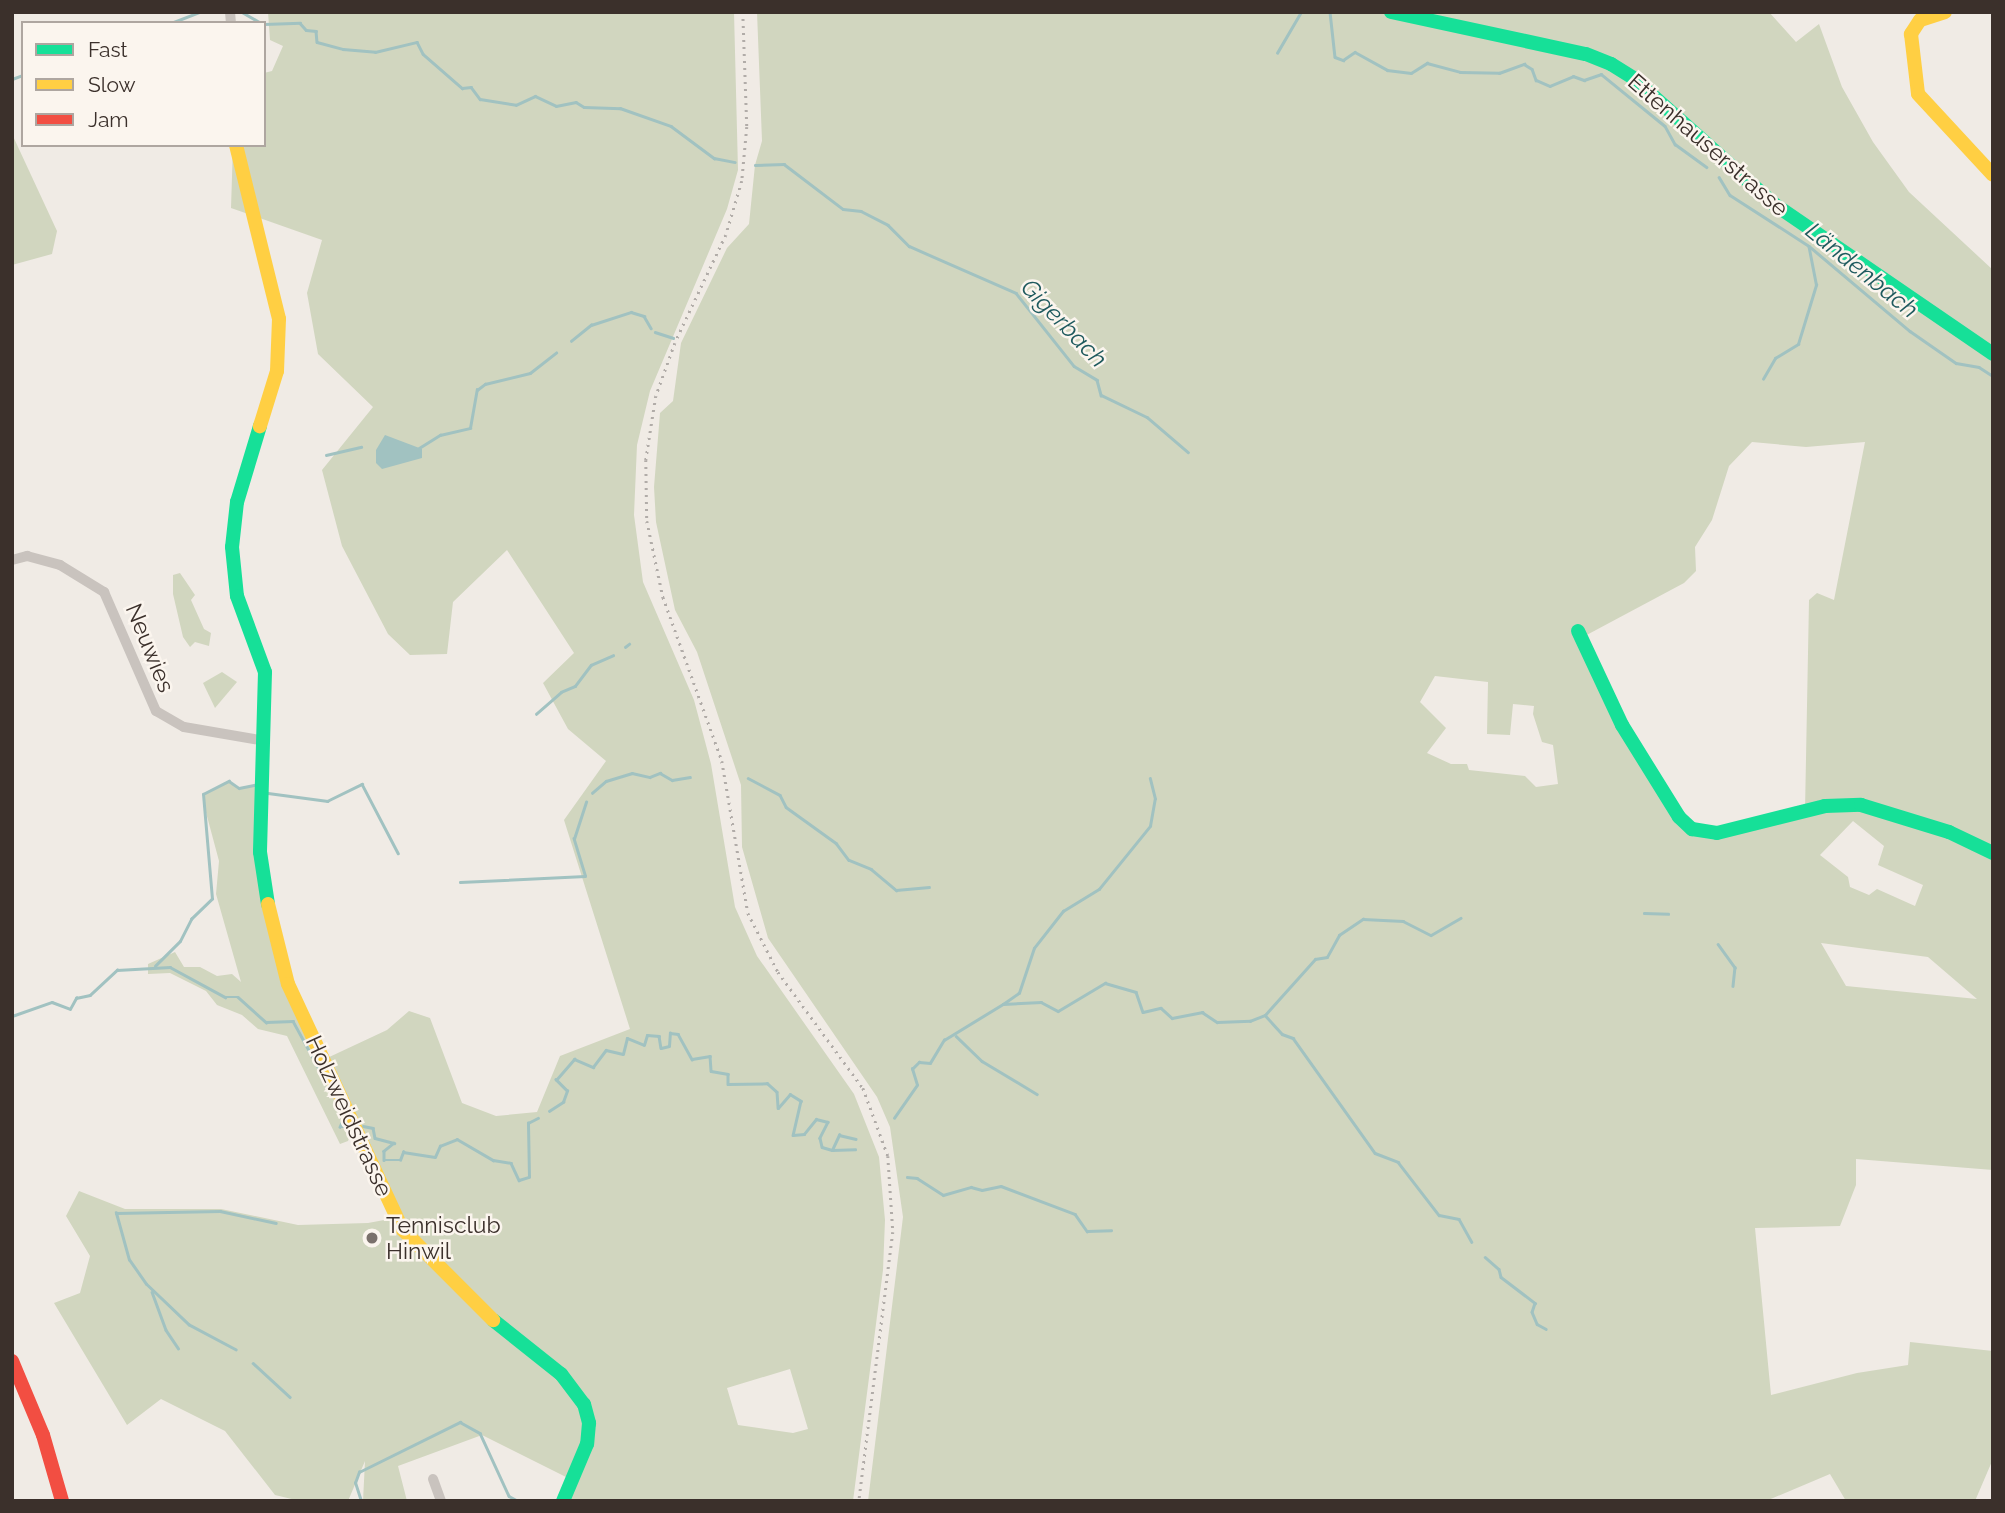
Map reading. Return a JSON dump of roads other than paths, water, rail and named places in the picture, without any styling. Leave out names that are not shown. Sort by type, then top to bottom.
[{"type":"street","name":"Ettenhauserstrasse","points":[[1391,12],[1586,54],[1611,64],[1633,78],[1773,204],[1993,354]]},
{"type":"street","points":[[1945,12],[1920,20],[1911,34],[1918,94],[1993,175]]},
{"type":"street","name":"Holzweidstrasse","points":[[236,147],[279,330],[276,371],[237,502],[232,547],[237,596],[265,672],[260,740],[263,882],[288,984],[402,1228],[480,1310],[561,1374],[584,1404],[589,1423],[587,1444],[563,1501]]},
{"type":"street","name":"Neuwies","points":[[12,560],[27,556],[60,565],[104,592],[156,711],[190,729],[260,740]]},
{"type":"street","points":[[1578,631],[1608,701],[1679,817],[1692,829],[1717,833],[1825,806],[1861,805],[1950,832],[1993,853]]},
{"type":"street","points":[[12,1361],[43,1435],[62,1501]]},
{"type":"street","points":[[433,1479],[441,1501]]},
{"type":"water","points":[[385,435],[422,449],[422,458],[382,469],[376,463],[376,450]]},
{"type":"waterway","name":"Gigerbach","points":[[176,21],[200,12]]},
{"type":"waterway","name":"Gigerbach","points":[[242,12],[258,21]]},
{"type":"waterway","points":[[1277,53],[1301,12]]},
{"type":"waterway","name":"Ländenbach","points":[[1330,12],[1335,57],[1343,60],[1355,52],[1387,70],[1411,73],[1427,63],[1460,72],[1499,73],[1524,64],[1532,69],[1536,80],[1550,86],[1573,76],[1584,80],[1601,74],[1665,126],[1675,144],[1707,167]]},
{"type":"waterway","name":"Gigerbach","points":[[266,24],[300,23],[306,30],[316,31],[317,42],[343,49],[375,52],[417,42],[423,54],[462,88],[471,87],[480,99],[516,105],[535,96],[556,106],[576,102],[584,107],[620,108],[671,126],[714,158],[735,162]]},
{"type":"waterway","name":"Gigerbach","points":[[12,79],[21,76]]},
{"type":"waterway","name":"Gigerbach","points":[[755,165],[784,164],[843,209],[861,211],[888,225],[909,246],[1016,293],[1074,366],[1097,380],[1101,395],[1147,417],[1188,452]]},
{"type":"waterway","name":"Ländenbach","points":[[1719,177],[1730,195],[1809,246],[1910,331],[1956,363],[1979,367],[1993,376]]},
{"type":"waterway","points":[[1763,379],[1775,358],[1798,344],[1816,285],[1809,248]]},
{"type":"waterway","points":[[571,341],[591,325],[631,312],[644,316],[651,328]]},
{"type":"waterway","points":[[655,332],[673,338]]},
{"type":"waterway","points":[[419,448],[440,435],[470,428],[477,390],[485,384],[530,373],[556,353]]},
{"type":"waterway","points":[[326,455],[361,447]]},
{"type":"waterway","points":[[625,647],[629,644]]},
{"type":"waterway","points":[[536,714],[561,692],[575,686],[591,665],[613,655]]},
{"type":"waterway","points":[[592,793],[606,781],[632,773],[650,777],[660,773],[672,780],[690,777]]},
{"type":"waterway","points":[[748,778],[780,795],[786,807],[836,843],[849,860],[871,869],[896,890],[929,887]]},
{"type":"waterway","points":[[1003,1004],[1019,993],[1034,948],[1063,911],[1099,889],[1150,826],[1155,799],[1150,779]]},
{"type":"waterway","points":[[155,966],[180,941],[191,919],[212,899],[203,794],[229,781],[239,788],[255,785]]},
{"type":"waterway","points":[[268,793],[327,801],[362,784],[398,853]]},
{"type":"waterway","points":[[460,882],[585,876],[574,839],[586,802]]},
{"type":"waterway","points":[[1644,913],[1668,914]]},
{"type":"waterway","points":[[894,1118],[917,1085],[912,1069],[919,1062],[930,1063],[944,1040],[1003,1004],[1041,1002],[1058,1011],[1105,983],[1136,992],[1143,1012],[1161,1008],[1172,1018],[1202,1012],[1217,1022],[1250,1021],[1265,1015],[1315,959],[1327,957],[1339,935],[1363,919],[1403,921],[1431,935],[1461,918]]},
{"type":"waterway","points":[[1718,944],[1735,967],[1733,986]]},
{"type":"waterway","points":[[12,1016],[52,1002],[70,1009],[76,998],[90,995],[117,970],[170,967],[225,997],[238,997],[266,1022],[293,1021],[323,1076]]},
{"type":"waterway","points":[[1265,1015],[1282,1034],[1293,1038],[1375,1153],[1398,1162],[1439,1215],[1459,1219],[1472,1242]]},
{"type":"waterway","points":[[549,1111],[563,1102],[567,1091],[556,1080],[574,1059],[593,1067],[606,1050],[623,1054],[627,1038],[644,1045],[647,1035],[659,1036],[661,1048],[669,1046],[670,1033],[678,1034],[692,1059],[710,1056],[711,1071],[728,1074],[728,1084],[767,1083],[777,1092],[778,1108],[790,1094],[801,1101],[793,1135],[804,1134],[816,1119],[828,1122],[820,1138],[822,1147],[832,1150],[839,1135],[856,1139]]},
{"type":"waterway","points":[[956,1036],[982,1061],[1037,1094]]},
{"type":"waterway","points":[[345,1116],[340,1127],[350,1127]]},
{"type":"waterway","points":[[363,1126],[373,1128],[375,1138],[394,1143],[384,1151],[384,1160],[400,1160],[403,1152],[435,1157],[440,1146],[457,1139],[493,1160],[511,1163],[519,1180],[529,1177],[528,1123],[538,1118]]},
{"type":"waterway","points":[[832,1150],[855,1149]]},
{"type":"waterway","points":[[907,1177],[917,1178],[943,1195],[971,1187],[982,1190],[1001,1186],[1075,1214],[1087,1231],[1111,1230]]},
{"type":"waterway","points":[[236,1350],[189,1325],[146,1284],[129,1260],[116,1213],[220,1211],[276,1223]]},
{"type":"waterway","points":[[1485,1257],[1499,1269],[1501,1277],[1535,1303],[1532,1312],[1537,1324],[1546,1329]]},
{"type":"waterway","points":[[152,1292],[166,1330],[178,1348]]},
{"type":"waterway","points":[[253,1363],[290,1397]]},
{"type":"waterway","points":[[361,1501],[355,1483],[359,1472],[460,1422],[480,1433],[509,1496],[518,1501]]},
{"type":"railway","points":[[743,12],[747,127],[742,181],[726,235],[675,343],[656,396],[646,460],[647,521],[663,597],[722,761],[748,913],[778,972],[863,1088],[888,1156],[893,1232],[859,1501]]},
{"type":"place","name":"Tennisclub Hinwil","points":[[372,1238]]}]
